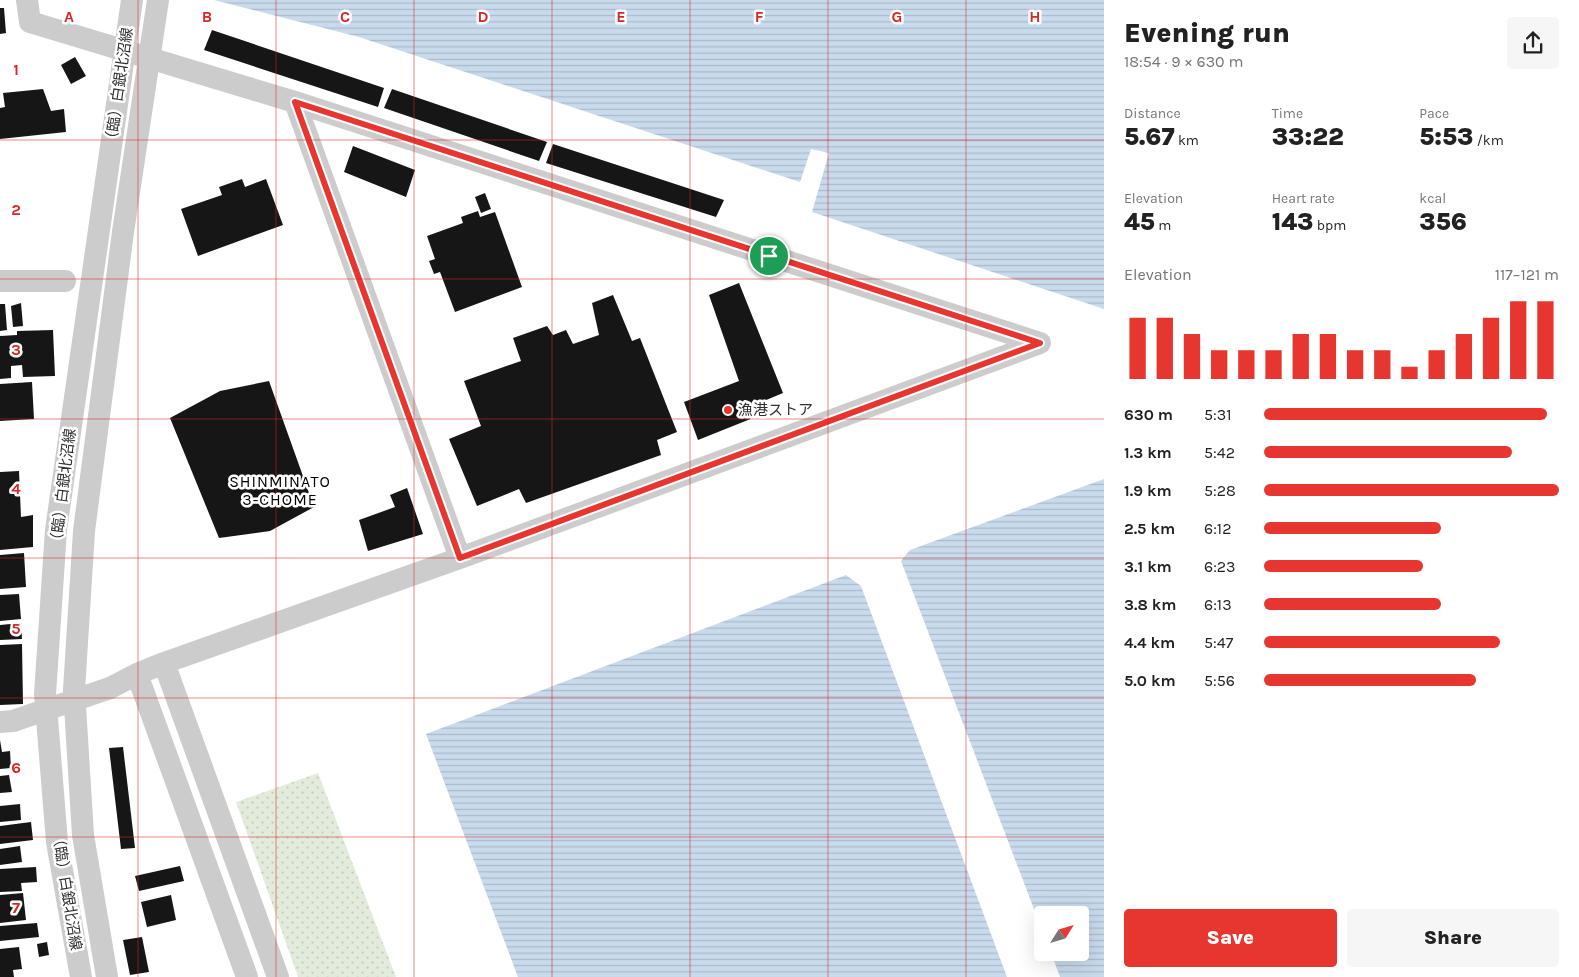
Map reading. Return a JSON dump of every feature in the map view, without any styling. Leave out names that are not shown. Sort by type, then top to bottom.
[{"type":"street","points":[[0,722],[13,721],[110,688],[164,663],[460,558],[1040,343],[295,102],[30,22],[27,0]]},
{"type":"street","name":"（臨）白銀北沼線","points":[[81,977],[57,842],[45,694],[56,530],[132,0]]},
{"type":"street","name":"（臨）白銀北沼線","points":[[107,977],[83,835],[74,690],[84,531],[123,232],[158,0]]},
{"type":"street","points":[[295,102],[460,558]]},
{"type":"street","points":[[0,281],[65,281]]},
{"type":"street","points":[[164,663],[278,977]]},
{"type":"street","points":[[137,674],[247,977]]},
{"type":"green space","points":[[318,773],[396,977],[298,977],[236,802]]},
{"type":"water","points":[[214,0],[1104,0],[1104,309],[812,212],[829,153],[811,149],[800,182],[359,37]]},
{"type":"water","points":[[1104,479],[1104,977],[1060,977],[1054,961],[1089,961],[1089,906],[1034,906],[1034,909],[901,561],[910,550]]},
{"type":"water","points":[[846,575],[861,586],[1007,977],[518,977],[426,734]]},
{"type":"building","points":[[0,8],[4,8],[6,33],[0,34]]},
{"type":"building","points":[[212,30],[384,88],[378,107],[204,50]]},
{"type":"building","points":[[75,57],[86,76],[71,84],[61,65]]},
{"type":"building","points":[[43,89],[51,111],[64,109],[66,132],[0,139],[0,108],[5,107],[3,93]]},
{"type":"building","points":[[392,89],[547,142],[539,161],[384,108]]},
{"type":"building","points":[[553,144],[724,200],[716,217],[546,163]]},
{"type":"building","points":[[353,146],[415,170],[406,197],[344,172]]},
{"type":"building","points":[[242,179],[245,187],[266,179],[283,225],[198,256],[181,209],[222,195],[219,187]]},
{"type":"building","points":[[485,193],[491,209],[481,213],[475,197]]},
{"type":"building","points":[[478,211],[480,217],[495,212],[522,287],[455,312],[440,272],[434,274],[429,261],[435,259],[427,236],[463,223],[461,217]]},
{"type":"building","points":[[739,283],[783,393],[752,406],[753,418],[698,440],[684,402],[739,381],[709,295]]},
{"type":"building","points":[[613,295],[632,341],[640,338],[677,432],[657,440],[661,455],[526,503],[519,489],[477,506],[449,439],[481,426],[464,381],[521,361],[513,338],[547,326],[553,335],[566,330],[573,344],[599,335],[592,303]]},
{"type":"building","points":[[21,303],[23,326],[13,327],[11,306]]},
{"type":"building","points":[[0,304],[5,304],[7,330],[0,331]]},
{"type":"building","points":[[53,330],[55,376],[23,377],[22,365],[11,366],[11,378],[0,379],[0,336],[17,335],[17,331]]},
{"type":"building","points":[[269,381],[314,507],[270,531],[219,538],[170,418],[220,391]]},
{"type":"building","points":[[32,382],[34,419],[0,421],[0,384]]},
{"type":"building","points":[[19,471],[21,517],[33,515],[33,547],[0,550],[0,472]]},
{"type":"building","points":[[407,488],[423,534],[368,551],[359,520],[395,507],[390,495]]},
{"type":"building","points":[[24,553],[26,587],[0,589],[0,555]]},
{"type":"building","points":[[19,594],[21,619],[0,621],[0,595]]},
{"type":"building","points":[[21,623],[22,639],[0,640],[0,625]]},
{"type":"building","points":[[22,644],[23,704],[0,705],[0,645]]},
{"type":"building","points":[[0,740],[2,752],[10,751],[11,768],[0,769]]},
{"type":"building","points":[[123,747],[135,848],[121,849],[109,748]]},
{"type":"building","points":[[9,775],[12,792],[0,793],[0,776]]},
{"type":"building","points":[[20,804],[21,820],[0,822],[0,806]]},
{"type":"building","points":[[31,822],[33,840],[0,844],[0,826]]},
{"type":"building","points":[[20,846],[22,862],[0,865],[0,849]]},
{"type":"building","points":[[180,866],[184,881],[139,891],[135,876]]},
{"type":"building","points":[[36,867],[37,882],[21,883],[22,891],[0,892],[0,869]]},
{"type":"building","points":[[23,893],[26,920],[0,923],[0,895]]},
{"type":"building","points":[[171,895],[176,920],[147,927],[141,902]]},
{"type":"building","points":[[37,923],[39,937],[0,941],[0,926]]},
{"type":"building","points":[[142,937],[149,972],[130,975],[123,940]]},
{"type":"building","points":[[47,942],[49,955],[39,957],[37,944]]},
{"type":"building","points":[[19,947],[22,969],[13,970],[14,977],[0,977],[0,949]]},
{"type":"place","name":"漁港ストア","points":[[728,410]]},
{"type":"district","name":"SHINMINATO 3-CHOME","points":[[280,490]]},
{"type":"route","points":[[295,102],[430,146],[769,256],[1040,343],[460,558],[295,102]]}]
